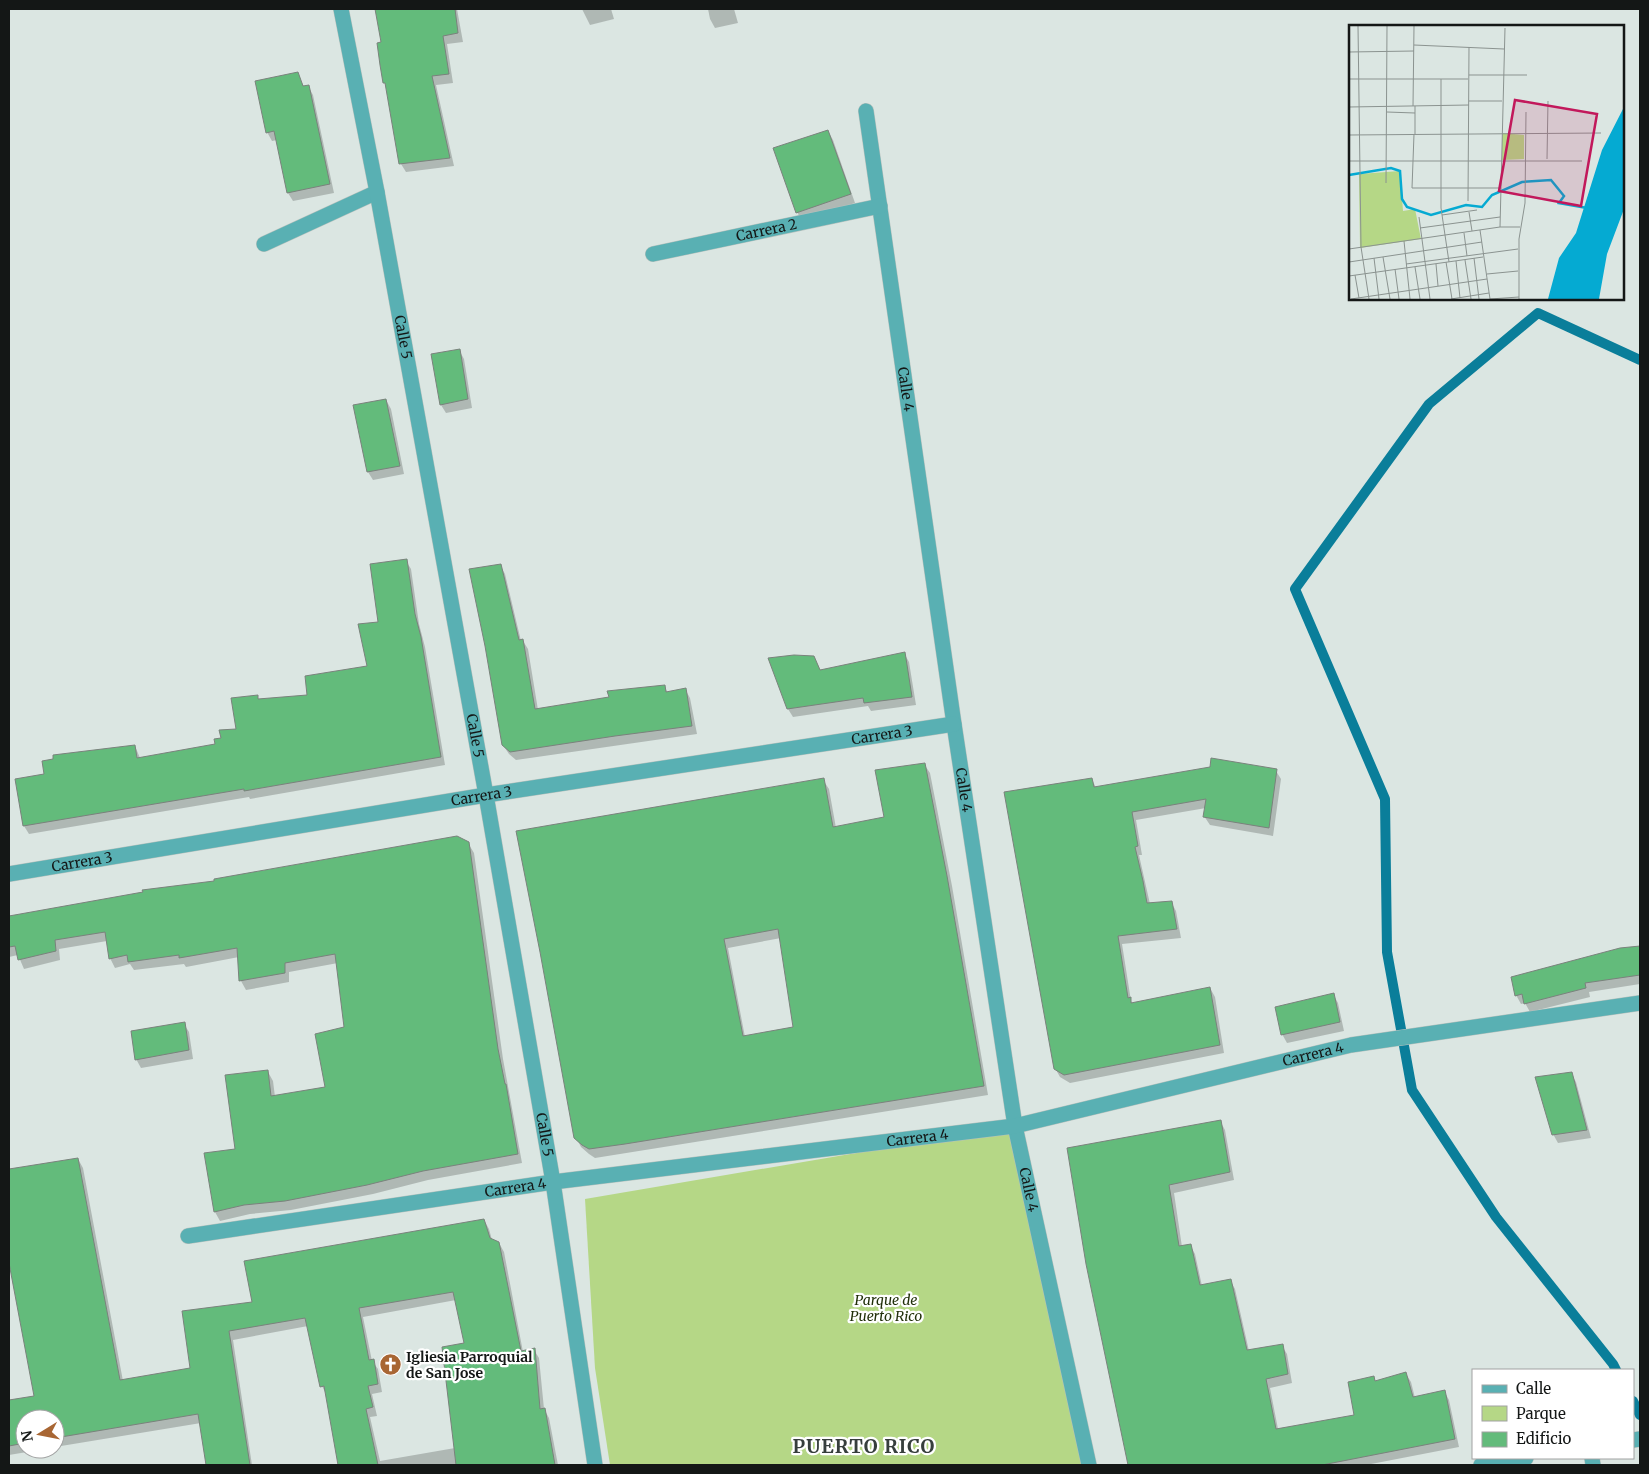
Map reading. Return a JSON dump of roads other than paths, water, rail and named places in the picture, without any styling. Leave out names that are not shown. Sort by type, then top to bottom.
[{"type":"street","name":"Calle 5","points":[[341,9],[377,192],[486,795],[553,1182],[595,1465]]},
{"type":"street","name":"Calle 4","points":[[866,111],[954,724],[1015,1126],[1089,1465]]},
{"type":"street","points":[[264,244],[377,192]]},
{"type":"street","name":"Carrera 2","points":[[653,254],[880,206]]},
{"type":"street","name":"Carrera 3","points":[[9,874],[486,795],[954,724]]},
{"type":"street","name":"Carrera 4","points":[[188,1236],[553,1182],[1015,1126],[1352,1045],[1640,1003]]},
{"type":"street","points":[[1481,1465],[1520,1459]]},
{"type":"waterway","points":[[1616,1369],[1496,1217],[1412,1090],[1387,952],[1385,799],[1295,589],[1429,404],[1538,313],[1640,360]]},
{"type":"waterway","points":[[1634,1403],[1640,1415]]},
{"type":"place","name":"Igliesia Parroquial de San Jose","points":[[390,1365]]},
{"type":"district","name":"PUERTO RICO","points":[[864,1446]]},
{"type":"park label","name":"Parque de Puerto Rico","points":[[886,1308]]}]
